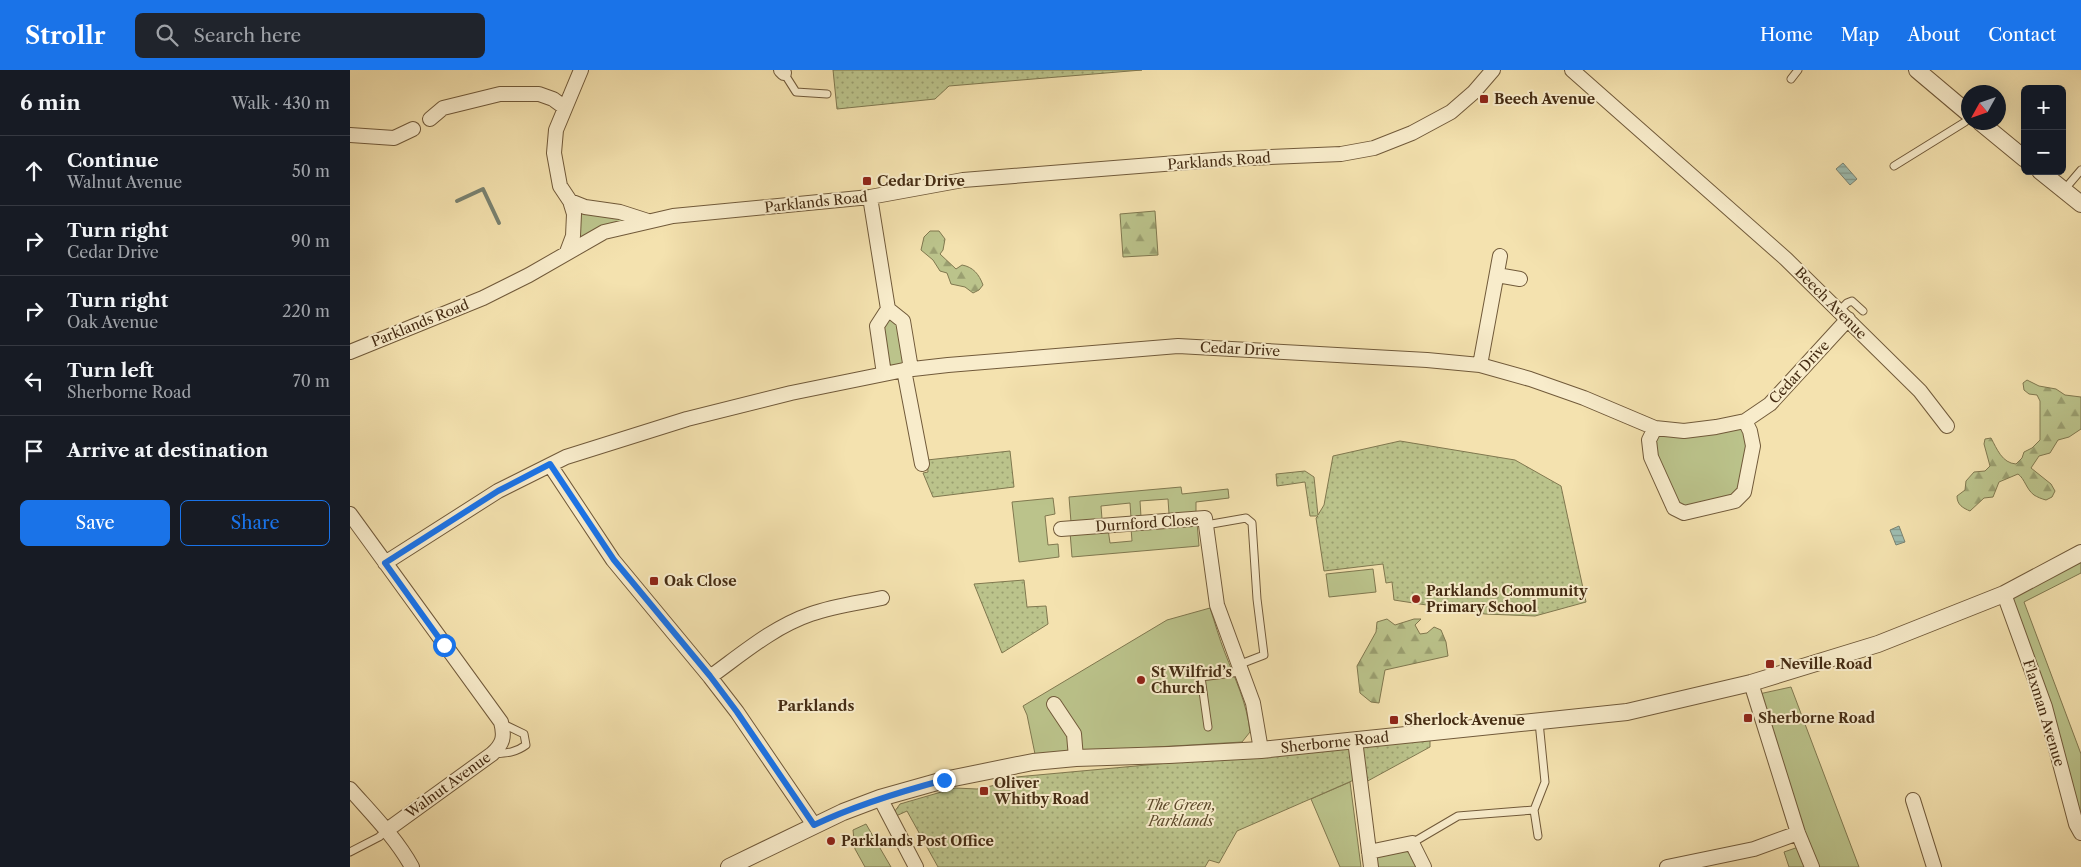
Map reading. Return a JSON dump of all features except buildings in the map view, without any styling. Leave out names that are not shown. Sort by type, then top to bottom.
[{"type":"street","points":[[567,252],[573,236],[574,214],[570,201],[560,186],[554,153],[556,130],[581,70]]},
{"type":"street","name":"Parklands Road","points":[[350,352],[483,298],[529,275],[604,232],[673,216],[870,197],[963,180],[1227,160],[1341,154],[1366,149],[1412,133],[1451,112],[1474,92],[1493,70]]},
{"type":"street","name":"Beech Avenue","points":[[1572,70],[1786,259],[1920,391],[1947,426]]},
{"type":"street","points":[[1917,70],[1961,107]]},
{"type":"street","points":[[430,119],[443,108],[500,94],[539,94],[554,99],[564,107]]},
{"type":"street","points":[[350,135],[394,138],[413,129]]},
{"type":"street","points":[[1990,130],[2021,156]]},
{"type":"street","points":[[2045,175],[2081,204]]},
{"type":"street","points":[[870,197],[888,309],[877,326],[884,374]]},
{"type":"street","points":[[570,201],[585,207],[620,212],[648,222]]},
{"type":"street","points":[[1480,365],[1500,256]]},
{"type":"street","points":[[1497,275],[1520,279]]},
{"type":"street","points":[[888,309],[903,321],[922,464]]},
{"type":"street","name":"Cedar Drive","points":[[385,563],[498,491],[550,464],[598,446],[687,419],[791,393],[884,374],[908,370],[1178,346],[1480,365],[1530,379],[1584,398],[1655,428],[1684,431],[1745,421],[1770,404],[1843,315]]},
{"type":"street","points":[[1655,428],[1649,440],[1651,458],[1674,508],[1684,514],[1735,501],[1744,492],[1753,446],[1750,431],[1745,421]]},
{"type":"street","points":[[550,464],[614,560],[710,676],[747,726],[814,825]]},
{"type":"street","points":[[350,514],[501,722]]},
{"type":"street","name":"Durnford Close","points":[[1061,529],[1205,518],[1217,605],[1253,703],[1261,750]]},
{"type":"street","name":"Sherborne Road","points":[[729,867],[842,812],[880,798],[944,780],[1033,762],[1076,758],[1261,750],[1627,712],[1751,683],[1878,644],[2004,594],[2081,553]]},
{"type":"street","name":"Flaxman Avenue","points":[[2004,594],[2045,706],[2076,824],[2081,833]]},
{"type":"street","points":[[710,676],[773,632],[790,623],[811,614],[833,608],[882,598]]},
{"type":"street","points":[[1751,683],[1798,833],[1812,867]]},
{"type":"street","points":[[1054,704],[1074,734],[1076,758]]},
{"type":"street","name":"Walnut Avenue","points":[[386,830],[501,746],[504,734],[501,722]]},
{"type":"street","points":[[1355,740],[1371,867]]},
{"type":"street","points":[[350,788],[405,854],[412,867]]},
{"type":"street","points":[[880,798],[916,867]]},
{"type":"street","points":[[1913,800],[1934,867]]},
{"type":"street","points":[[1667,867],[1727,861],[1798,833]]},
{"type":"street","points":[[1369,852],[1412,844],[1424,867]]},
{"type":"lane","points":[[1790,79],[1798,70]]},
{"type":"lane","points":[[782,72],[796,92],[827,94]]},
{"type":"lane","points":[[1894,166],[1961,124]]},
{"type":"lane","points":[[2064,191],[2081,170]]},
{"type":"lane","points":[[1843,315],[1847,303],[1852,301],[1863,311]]},
{"type":"lane","points":[[1206,525],[1246,518],[1252,523],[1257,600],[1264,655],[1239,668],[1201,677],[1208,727]]},
{"type":"lane","points":[[1538,721],[1544,782],[1534,810],[1538,836]]},
{"type":"lane","points":[[492,754],[512,753],[526,745],[524,734],[501,722]]},
{"type":"lane","points":[[1412,844],[1458,816],[1534,810]]},
{"type":"lane","points":[[350,852],[378,837],[386,830]]},
{"type":"green space","points":[[833,70],[1142,70],[949,86],[935,99],[837,109]]},
{"type":"green space","points":[[578,208],[627,221],[578,239]]},
{"type":"green space","points":[[1155,211],[1158,255],[1123,257],[1120,214]]},
{"type":"green space","points":[[930,231],[939,231],[945,239],[943,250],[940,254],[956,269],[962,265],[969,267],[977,274],[983,285],[979,290],[973,293],[965,287],[951,284],[947,273],[940,271],[933,260],[921,250],[924,237]]},
{"type":"green space","points":[[888,315],[900,323],[906,363],[888,367],[881,327]]},
{"type":"green space","points":[[2027,380],[2039,386],[2056,389],[2065,395],[2081,397],[2081,429],[2069,437],[2058,440],[2050,453],[2039,456],[2031,468],[2051,484],[2055,491],[2052,497],[2046,500],[2038,497],[2031,493],[2018,474],[1999,482],[1993,497],[1984,498],[1970,511],[1967,510],[1959,504],[1957,496],[1965,490],[1966,481],[1974,472],[1985,471],[1990,466],[1984,444],[1985,439],[1991,438],[2004,458],[2016,464],[2022,458],[2024,452],[2032,448],[2040,440],[2040,401],[2037,395],[2029,394],[2024,390],[2023,383]]},
{"type":"green space","points":[[1743,426],[1750,446],[1742,491],[1733,498],[1684,511],[1676,506],[1654,457],[1653,441],[1659,432]]},
{"type":"green space","points":[[1400,441],[1515,460],[1561,486],[1586,602],[1535,616],[1485,614],[1394,600],[1392,582],[1386,583],[1383,564],[1324,571],[1316,518],[1318,516],[1310,516],[1305,482],[1277,486],[1276,474],[1305,471],[1314,477],[1318,515],[1324,505],[1333,456]]},
{"type":"green space","points":[[1010,451],[1014,487],[933,497],[923,473],[928,472],[927,460]]},
{"type":"green space","points":[[1181,487],[1182,494],[1228,489],[1229,498],[1196,502],[1196,512],[1169,514],[1168,499],[1140,501],[1141,517],[1131,518],[1130,503],[1101,506],[1102,519],[1071,522],[1069,497]]},
{"type":"green space","points":[[1053,498],[1055,514],[1045,516],[1048,545],[1058,544],[1059,557],[1019,562],[1012,502]]},
{"type":"green space","points":[[1197,522],[1199,546],[1072,557],[1070,532],[1108,529],[1110,543],[1132,541],[1131,528]]},
{"type":"green space","points":[[2081,558],[2081,573],[2024,602],[2081,754],[2081,825],[2008,597]]},
{"type":"green space","points":[[1373,569],[1376,592],[1329,597],[1326,574]]},
{"type":"green space","points":[[1024,580],[1027,607],[1046,606],[1048,624],[1002,653],[974,584]]},
{"type":"green space","points":[[1210,608],[1246,711],[1250,732],[1242,742],[1035,754],[1027,715],[1023,706],[1167,620]]},
{"type":"green space","points":[[1387,619],[1395,625],[1414,619],[1421,619],[1415,625],[1420,634],[1427,633],[1434,627],[1441,630],[1446,642],[1448,656],[1385,670],[1379,703],[1371,702],[1360,693],[1357,666],[1376,632],[1377,622]]},
{"type":"green space","points":[[1791,687],[1859,867],[1789,867],[1784,852],[1807,844],[1759,694]]},
{"type":"green space","name":"The Green, Parklands","points":[[1430,739],[1430,747],[1364,783],[1363,776],[1237,831],[1219,863],[1209,860],[1205,867],[938,867],[907,811],[896,816],[895,811],[900,804],[955,788],[977,789],[996,785],[1016,777]]},
{"type":"green space","points":[[1350,782],[1361,867],[1340,867],[1311,799]]},
{"type":"green space","points":[[866,824],[891,867],[865,867],[855,849],[853,830]]},
{"type":"green space","points":[[1384,852],[1409,852],[1419,867],[1378,867],[1377,858]]},
{"type":"shaded area","points":[[1843,163],[1857,179],[1850,185],[1836,169]]},
{"type":"shaded area","points":[[1899,526],[1905,542],[1896,545],[1890,530]]},
{"type":"waterway","points":[[457,201],[483,189],[499,223]]},
{"type":"place","name":"Beech Avenue","points":[[1484,99]]},
{"type":"place","name":"Cedar Drive","points":[[867,181]]},
{"type":"place","name":"Oak Close","points":[[654,581]]},
{"type":"place","name":"Parklands Community Primary School","points":[[1416,599]]},
{"type":"place","name":"Neville Road","points":[[1770,664]]},
{"type":"place","name":"St Wilfrid’s Church","points":[[1141,680]]},
{"type":"place","name":"Sherborne Road","points":[[1748,718]]},
{"type":"place","name":"Sherlock Avenue","points":[[1394,720]]},
{"type":"place","name":"Oliver Whitby Road","points":[[984,791]]},
{"type":"place","name":"Parklands Post Office","points":[[831,841]]},
{"type":"district","name":"Parklands","points":[[816,706]]},
{"type":"route","points":[[444,645],[385,563],[498,491],[550,464],[574,503],[614,560],[710,676],[737,712],[814,825],[880,798],[944,780]]}]
